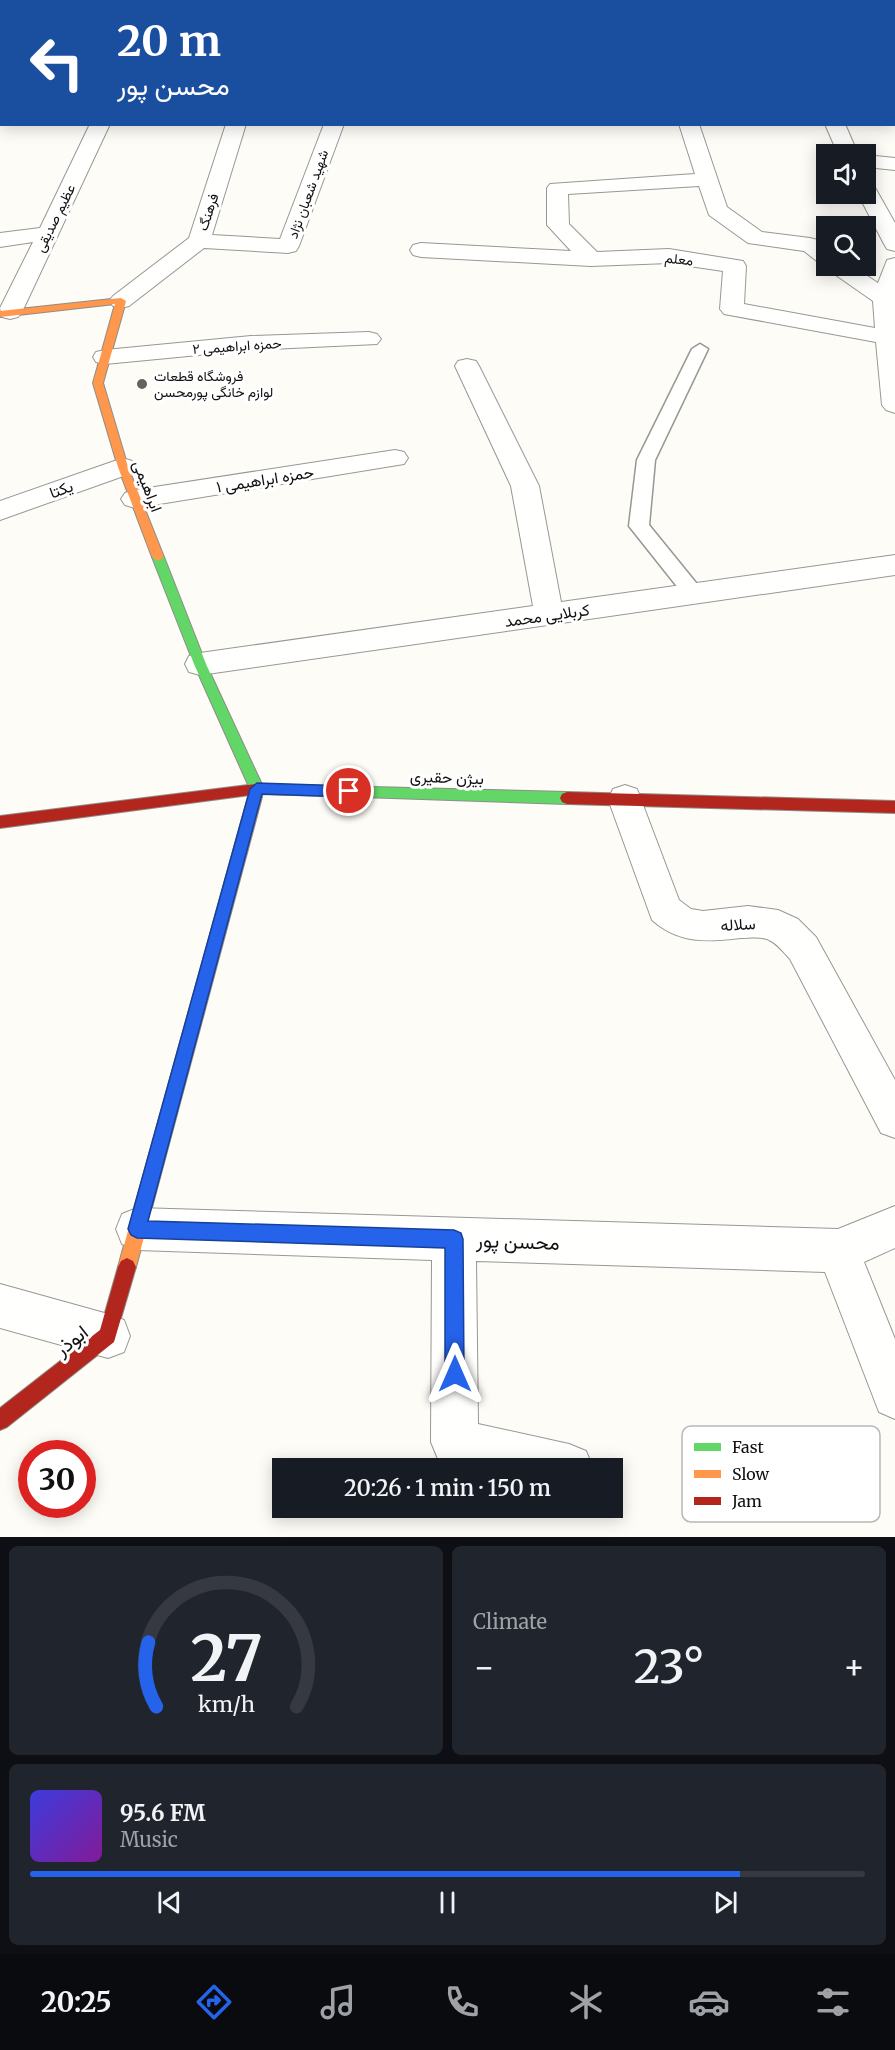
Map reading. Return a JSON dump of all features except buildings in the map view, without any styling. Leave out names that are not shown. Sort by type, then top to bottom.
[{"type":"street","name":"عظیم صدیقی","points":[[5,313],[48,233],[99,126]]},
{"type":"street","name":"فرهنگ","points":[[121,301],[199,241],[235,126]]},
{"type":"street","name":"شهید شعبان نژاد","points":[[199,241],[288,246],[333,126]]},
{"type":"street","points":[[690,126],[717,210],[756,238],[810,246],[816,250]]},
{"type":"street","points":[[837,126],[844,144]]},
{"type":"street","points":[[876,162],[895,164]]},
{"type":"street","points":[[591,259],[558,225],[557,188],[707,179]]},
{"type":"street","points":[[874,204],[895,244]]},
{"type":"street","points":[[0,240],[48,233]]},
{"type":"street","name":"معلم","points":[[421,250],[591,259],[669,256],[735,267],[732,309],[888,337]]},
{"type":"street","points":[[895,264],[888,337],[895,405]]},
{"type":"street","points":[[854,276],[890,298]]},
{"type":"street","points":[[5,313],[121,301]]},
{"type":"street","name":"ابراهیمی","points":[[121,301],[98,383],[135,500],[200,664],[257,789]]},
{"type":"street","name":"حمزه ابراهیمی ۲","points":[[105,357],[251,343],[369,339]]},
{"type":"street","points":[[467,366],[525,486],[549,615]]},
{"type":"street","name":"حمزه ابراهیمی ۱","points":[[135,500],[395,458]]},
{"type":"street","name":"یکتا","points":[[0,511],[123,467]]},
{"type":"street","name":"کربلایی محمد","points":[[200,664],[895,565]]},
{"type":"street","name":"بیژن حقیری","points":[[0,822],[257,789],[895,807]]},
{"type":"street","name":"ابوذر","points":[[0,1420],[108,1336],[257,789]]},
{"type":"street","name":"سلاله","points":[[625,799],[666,909],[674,920],[695,927],[756,921],[779,927],[803,948],[895,1119]]},
{"type":"street","name":"محسن پور","points":[[137,1229],[838,1251],[895,1227]]},
{"type":"street","points":[[454,1239],[455,1442],[525,1458]]},
{"type":"street","points":[[838,1251],[895,1396]]},
{"type":"street","points":[[0,1306],[108,1336]]},
{"type":"lane","points":[[694,594],[639,525],[646,460],[700,350]]},
{"type":"traffic: fast","points":[[158,557],[200,664],[257,789],[255,797]]},
{"type":"traffic: fast","points":[[332,791],[567,798]]},
{"type":"traffic: slow","points":[[0,314],[121,301],[98,383],[123,467],[158,557]]},
{"type":"traffic: slow","points":[[127,1267],[255,797]]},
{"type":"traffic: jam","points":[[0,822],[257,789],[332,791]]},
{"type":"traffic: jam","points":[[567,798],[895,807]]},
{"type":"traffic: jam","points":[[0,1420],[108,1336],[127,1267]]},
{"type":"place","name":"فروشگاه قطعات لوازم خانگی پورمحسن","points":[[142,384]]},
{"type":"route","points":[[349,791],[257,789],[137,1229],[454,1239],[455,1374]]}]
